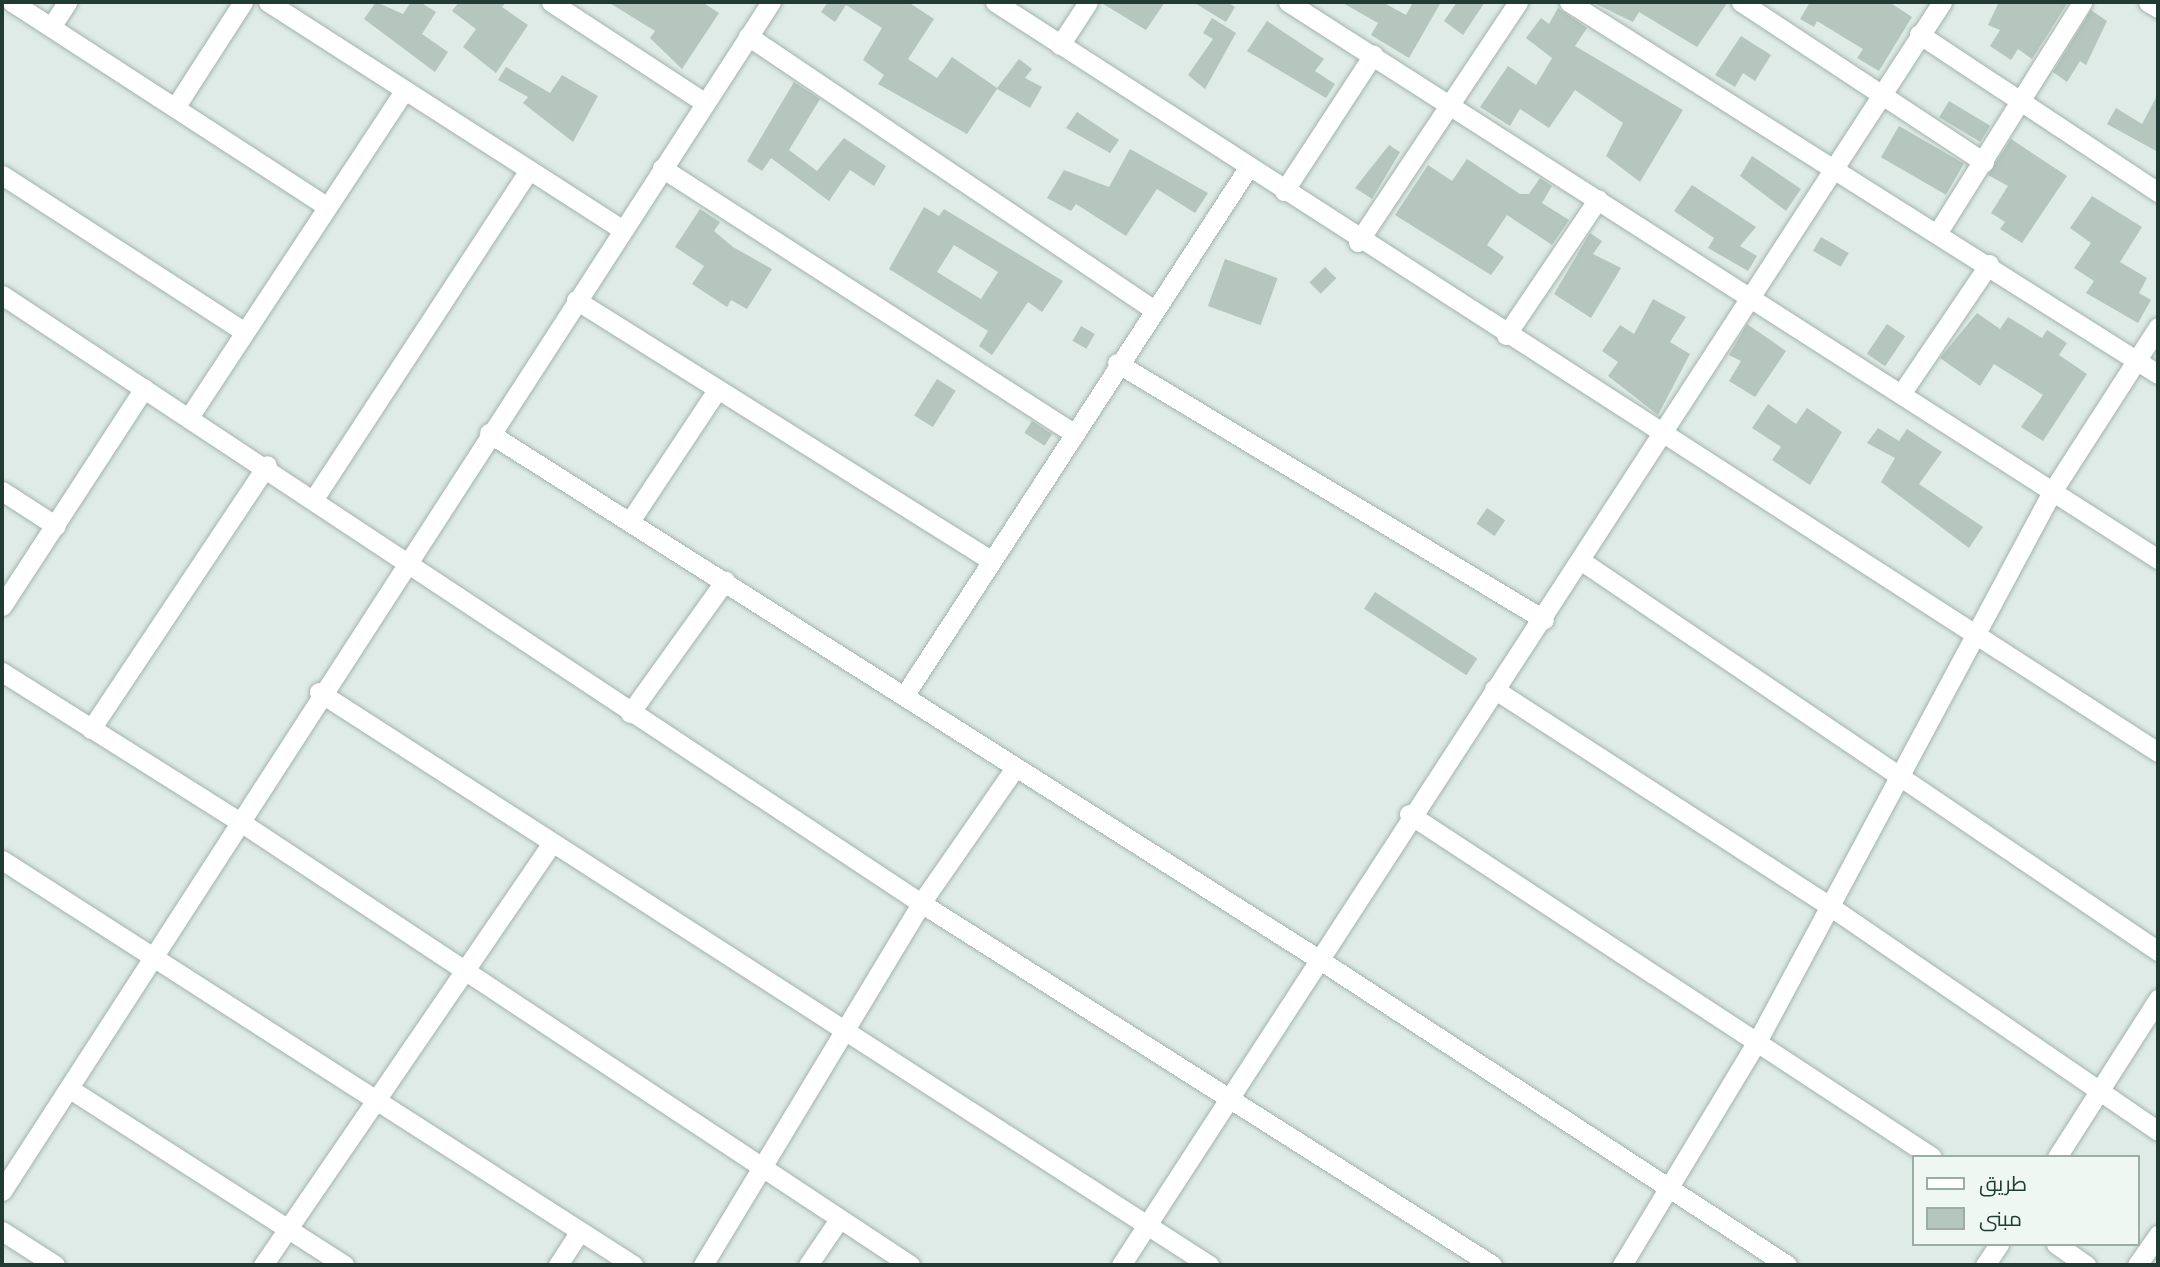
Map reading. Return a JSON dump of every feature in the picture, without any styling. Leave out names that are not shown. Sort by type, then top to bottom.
[{"type":"street","points":[[12,2],[326,205]]},
{"type":"street","points":[[51,27],[67,2]]},
{"type":"street","points":[[176,106],[243,2]]},
{"type":"street","points":[[268,2],[621,229]]},
{"type":"street","points":[[551,2],[705,102]]},
{"type":"street","points":[[2,1191],[70,1089],[406,557],[771,2]]},
{"type":"street","points":[[995,2],[1358,242],[1506,335],[1664,429],[2158,752]]},
{"type":"street","points":[[1060,46],[1088,2]]},
{"type":"street","points":[[1288,2],[1447,105],[1751,294],[2158,559]]},
{"type":"street","points":[[1358,242],[1518,2]]},
{"type":"street","points":[[1569,2],[1835,165],[2158,374]]},
{"type":"street","points":[[1741,2],[1984,162]]},
{"type":"street","points":[[1121,1265],[1320,960],[1409,814],[1544,620],[1664,429],[1942,2]]},
{"type":"street","points":[[1938,232],[2082,2]]},
{"type":"street","points":[[2148,2],[2158,8]]},
{"type":"street","points":[[1919,34],[2019,104],[2158,192]]},
{"type":"street","points":[[748,36],[1153,309]]},
{"type":"street","points":[[1284,191],[1373,55]]},
{"type":"street","points":[[189,417],[326,205],[404,91]]},
{"type":"street","points":[[904,696],[1072,432],[1248,168]]},
{"type":"street","points":[[662,169],[1072,432]]},
{"type":"street","points":[[315,497],[529,170]]},
{"type":"street","points":[[4,180],[243,331]]},
{"type":"street","points":[[1506,335],[1598,199]]},
{"type":"street","points":[[1901,394],[1989,264]]},
{"type":"street","points":[[2,295],[267,465],[406,557],[630,713],[921,903],[1492,1265]]},
{"type":"street","points":[[576,300],[992,561]]},
{"type":"street","points":[[1622,1265],[1759,1038],[2053,490],[2158,327]]},
{"type":"street","points":[[1117,363],[1544,620]]},
{"type":"street","points":[[2,606],[144,388]]},
{"type":"street","points":[[630,520],[718,390]]},
{"type":"street","points":[[489,433],[630,520],[1014,769],[1320,960],[1787,1265]]},
{"type":"street","points":[[91,730],[267,465]]},
{"type":"street","points":[[2,491],[56,526]]},
{"type":"street","points":[[1580,560],[2158,951]]},
{"type":"street","points":[[630,713],[725,581]]},
{"type":"street","points":[[2,672],[239,821],[460,970],[910,1265]]},
{"type":"street","points":[[1494,689],[1831,907],[2158,1131]]},
{"type":"street","points":[[319,692],[841,1033],[1209,1265]]},
{"type":"street","points":[[703,1265],[763,1170],[841,1033],[921,903],[1014,769]]},
{"type":"street","points":[[1409,814],[1759,1038],[1929,1155]]},
{"type":"street","points":[[264,1265],[460,970],[552,843]]},
{"type":"street","points":[[4,866],[156,954],[375,1101],[633,1265]]},
{"type":"street","points":[[2058,1155],[2158,999]]},
{"type":"street","points":[[70,1089],[344,1265]]},
{"type":"street","points":[[808,1265],[838,1220]]},
{"type":"street","points":[[2,1231],[55,1265]]},
{"type":"street","points":[[558,1265],[580,1231]]},
{"type":"street","points":[[2137,1265],[2158,1235]]},
{"type":"street","points":[[1985,1265],[1997,1246]]},
{"type":"street","points":[[2059,1246],[2086,1265]]},
{"type":"building","points":[[376,2],[403,14],[411,2],[420,2],[436,12],[422,34],[448,52],[435,72],[364,19]]},
{"type":"building","points":[[459,2],[506,2],[502,7],[528,25],[496,73],[463,47],[476,29],[452,11]]},
{"type":"building","points":[[608,2],[702,2],[719,13],[682,69],[650,38],[655,31]]},
{"type":"building","points":[[828,2],[908,2],[934,19],[908,59],[937,78],[952,57],[997,88],[1019,59],[1032,69],[1025,78],[1042,87],[1030,108],[997,89],[967,134],[878,84],[884,75],[863,60],[882,28],[846,5],[835,22],[821,12]]},
{"type":"building","points":[[1100,2],[1165,2],[1146,30]]},
{"type":"building","points":[[1193,2],[1227,2],[1235,7],[1226,22]]},
{"type":"building","points":[[1341,2],[1382,2],[1406,15],[1413,2],[1441,2],[1409,58],[1371,35],[1378,23]]},
{"type":"building","points":[[1457,2],[1485,2],[1463,35],[1444,21]]},
{"type":"building","points":[[1592,2],[1728,2],[1697,47],[1639,12],[1633,22]]},
{"type":"building","points":[[1810,2],[1889,2],[1912,17],[1879,71],[1857,58],[1863,49],[1817,21],[1814,27],[1800,19]]},
{"type":"building","points":[[1999,2],[2068,2],[2032,59],[2018,49],[2011,60],[1990,46],[2000,30],[1988,25]]},
{"type":"building","points":[[1558,8],[1587,28],[1575,46],[1683,110],[1640,182],[1606,156],[1623,123],[1575,90],[1549,128],[1520,109],[1510,126],[1480,107],[1508,66],[1536,85],[1552,58],[1526,38],[1541,18],[1549,24]]},
{"type":"building","points":[[2091,10],[2107,21],[2086,65],[2080,61],[2067,82],[2053,72]]},
{"type":"building","points":[[1212,18],[1236,33],[1205,89],[1188,75],[1213,39],[1203,33]]},
{"type":"building","points":[[1267,21],[1324,59],[1315,71],[1335,84],[1326,98],[1247,51]]},
{"type":"building","points":[[1741,36],[1771,55],[1755,81],[1743,73],[1735,87],[1715,75]]},
{"type":"building","points":[[506,67],[550,93],[562,75],[598,96],[573,142],[523,103],[528,97],[498,80]]},
{"type":"building","points":[[794,82],[820,99],[789,150],[817,171],[844,138],[886,166],[874,186],[850,170],[829,201],[771,158],[762,171],[747,161]]},
{"type":"building","points":[[2158,94],[2158,152],[2107,124],[2116,108],[2142,124]]},
{"type":"building","points":[[1949,101],[1990,126],[1980,142],[1939,117]]},
{"type":"building","points":[[1077,112],[1119,140],[1110,153],[1066,128]]},
{"type":"building","points":[[1899,126],[1964,164],[1946,195],[1881,157]]},
{"type":"building","points":[[2011,139],[2067,176],[2022,243],[2000,229],[2005,222],[1991,213],[2008,186],[1988,175]]},
{"type":"building","points":[[1389,145],[1400,152],[1372,199],[1355,188]]},
{"type":"building","points":[[1130,149],[1208,193],[1195,213],[1157,189],[1126,236],[1076,204],[1071,211],[1047,198],[1064,170],[1109,187]]},
{"type":"building","points":[[1752,156],[1801,189],[1786,211],[1740,176]]},
{"type":"building","points":[[1467,159],[1520,194],[1529,194],[1540,178],[1552,186],[1542,203],[1569,220],[1552,245],[1507,215],[1487,245],[1504,257],[1491,275],[1395,215],[1428,165],[1452,181]]},
{"type":"building","points":[[1692,185],[1756,227],[1740,246],[1757,256],[1748,271],[1708,248],[1714,238],[1674,211]]},
{"type":"building","points":[[2092,196],[2142,227],[2120,262],[2147,278],[2139,293],[2151,300],[2138,323],[2086,293],[2094,281],[2074,268],[2091,243],[2070,228]]},
{"type":"building","points":[[924,207],[939,216],[944,209],[1063,281],[1042,312],[1028,302],[992,355],[979,346],[988,331],[889,269]],"holes":[[[954,245],[998,272],[981,299],[937,272]]]},
{"type":"building","points":[[700,209],[720,222],[714,231],[733,247],[772,269],[747,309],[731,300],[727,307],[692,284],[704,266],[675,247]]},
{"type":"building","points":[[1590,233],[1602,241],[1593,254],[1621,268],[1591,318],[1554,294]]},
{"type":"building","points":[[1821,237],[1849,253],[1841,267],[1813,251]]},
{"type":"building","points":[[1225,259],[1278,278],[1261,325],[1208,306]]},
{"type":"building","points":[[1325,267],[1336,278],[1321,294],[1309,283]]},
{"type":"building","points":[[1653,299],[1686,317],[1670,342],[1690,354],[1658,415],[1608,376],[1618,362],[1602,351],[1620,325],[1634,334]]},
{"type":"building","points":[[1977,313],[2000,329],[2008,317],[2042,338],[2047,330],[2067,343],[2059,355],[2087,374],[2043,441],[2021,427],[2043,395],[1994,364],[1980,386],[1940,358]]},
{"type":"building","points":[[1747,324],[1786,351],[1755,397],[1729,381],[1741,361],[1729,355]]},
{"type":"building","points":[[1887,324],[1905,336],[1885,366],[1867,354]]},
{"type":"building","points":[[1081,326],[1095,334],[1086,349],[1072,341]]},
{"type":"building","points":[[937,379],[956,391],[933,427],[914,415]]},
{"type":"building","points":[[1768,404],[1796,424],[1807,408],[1842,432],[1810,485],[1772,460],[1781,447],[1752,428]]},
{"type":"building","points":[[1032,421],[1052,434],[1045,446],[1024,433]]},
{"type":"building","points":[[1878,428],[1899,441],[1907,429],[1942,452],[1919,484],[1983,527],[1969,548],[1881,482],[1895,458],[1867,443]]},
{"type":"building","points":[[1487,508],[1505,520],[1495,536],[1476,524]]},
{"type":"building","points":[[1375,592],[1477,658],[1466,675],[1364,609]]}]
